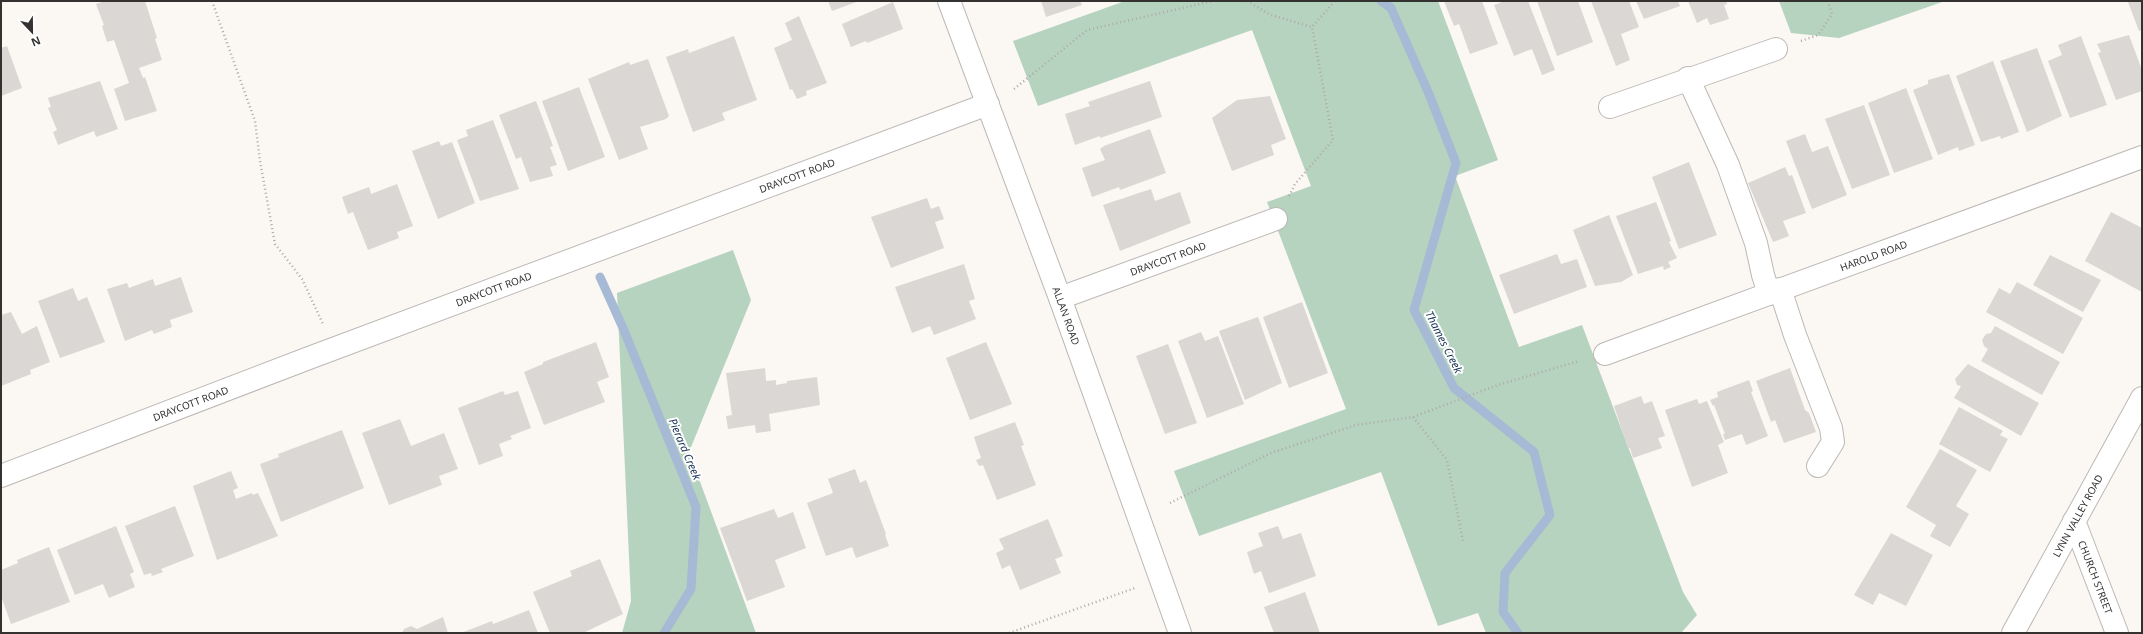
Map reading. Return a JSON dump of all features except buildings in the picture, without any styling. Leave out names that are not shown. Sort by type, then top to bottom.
[{"type":"street","name":"ALLAN ROAD","points":[[949,1],[1135,502],[1160,579],[1180,633]]},
{"type":"street","points":[[1610,108],[1688,78],[1776,49]]},
{"type":"street","points":[[1688,78],[1728,165],[1756,243],[1763,275],[1775,291],[1795,335],[1831,428],[1833,442],[1818,466]]},
{"type":"street","name":"DRAYCOTT ROAD","points":[[1,476],[988,104]]},
{"type":"street","name":"HAROLD ROAD","points":[[1605,354],[2142,157]]},
{"type":"street","name":"DRAYCOTT ROAD","points":[[1060,298],[1276,219]]},
{"type":"street","name":"LYNN VALLEY ROAD","points":[[2013,633],[2142,398]]},
{"type":"street","name":"CHURCH STREET","points":[[2074,520],[2116,633]]},
{"type":"path","points":[[212,1],[255,121],[260,161],[275,244],[302,279],[335,349]]},
{"type":"path","points":[[1014,89],[1087,30],[1213,1]]},
{"type":"path","points":[[1247,1],[1271,15],[1312,26]]},
{"type":"path","points":[[1312,26],[1335,1]]},
{"type":"path","points":[[1776,49],[1818,35],[1832,14],[1828,1]]},
{"type":"path","points":[[1276,219],[1295,184],[1333,140],[1312,26]]},
{"type":"path","points":[[1170,502],[1271,453],[1356,424],[1413,417],[1498,385],[1605,354]]},
{"type":"path","points":[[1413,417],[1447,460],[1463,542]]},
{"type":"path","points":[[1009,633],[1160,579]]},
{"type":"green space","points":[[1125,1],[1438,1],[1498,160],[1455,176],[1519,347],[1582,325],[1683,592],[1697,615],[1681,633],[1486,633],[1478,613],[1438,626],[1381,472],[1199,536],[1174,471],[1346,409],[1267,202],[1311,186],[1252,30],[1038,106],[1013,41]]},
{"type":"green space","points":[[1779,1],[1945,1],[1839,38],[1791,33]]},
{"type":"green space","points":[[733,250],[751,300],[689,452],[756,633],[622,633],[631,601],[617,293]]},
{"type":"waterway","name":"Thames Creek","points":[[1381,1],[1391,8],[1429,94],[1456,163],[1414,310],[1454,388],[1534,452],[1550,515],[1505,573],[1503,612],[1518,633]]},
{"type":"waterway","name":"Pierard Creek","points":[[600,277],[623,328],[696,507],[691,589],[664,633]]}]
